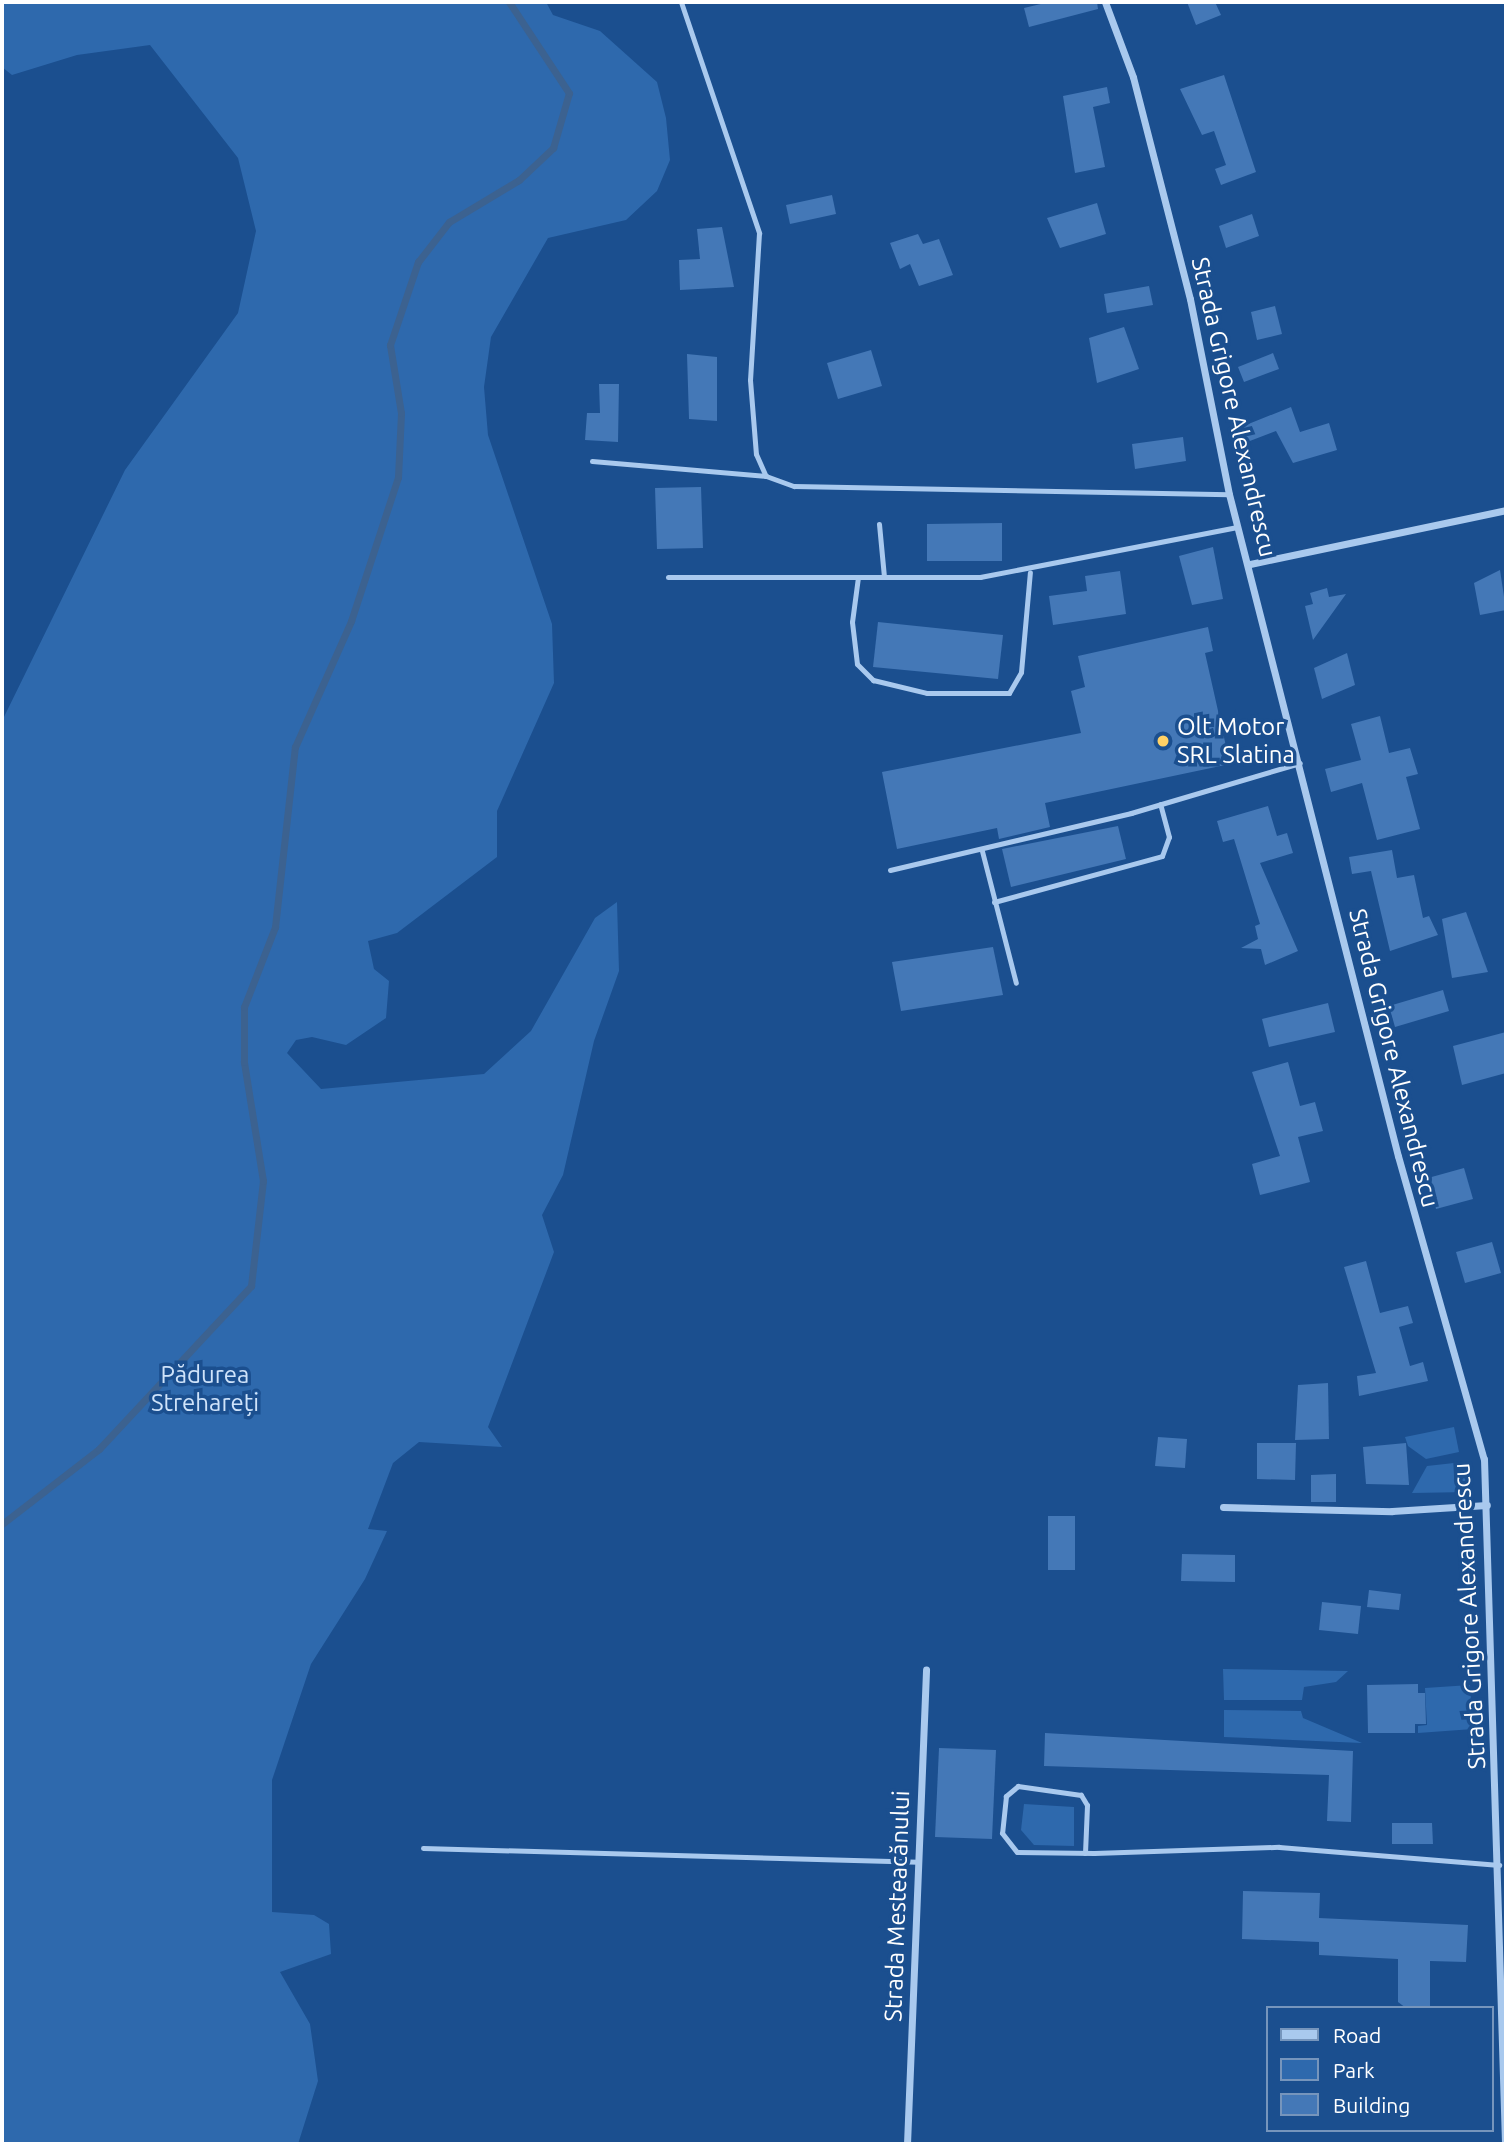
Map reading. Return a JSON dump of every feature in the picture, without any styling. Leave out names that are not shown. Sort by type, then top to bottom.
[{"type":"street","name":"Strada Grigore Alexandrescu","points":[[1105,2],[1133,77],[1190,299],[1237,527],[1250,564],[1398,1156],[1484,1459],[1499,1865],[1505,2144]]},
{"type":"street","points":[[1250,564],[1506,510]]},
{"type":"street","points":[[1223,1507],[1392,1511],[1487,1505]]},
{"type":"street","name":"Strada Mesteacănului","points":[[907,2144],[926,1669]]},
{"type":"lane","points":[[681,2],[759,233],[750,380],[756,454],[766,476]]},
{"type":"lane","points":[[592,461],[766,476],[794,486],[1229,494]]},
{"type":"lane","points":[[879,524],[884,577]]},
{"type":"lane","points":[[667,577],[884,577],[1030,572],[1237,527]]},
{"type":"lane","points":[[858,577],[852,622],[857,664],[873,680],[927,693],[1009,693],[1021,672],[1030,572]]},
{"type":"lane","points":[[890,870],[982,851],[1160,804],[1300,763]]},
{"type":"lane","points":[[994,902],[1162,856],[1169,837],[1160,804]]},
{"type":"lane","points":[[982,851],[1016,984]]},
{"type":"lane","points":[[1085,1853],[1087,1805],[1081,1795],[1071,1788],[1018,1786],[1006,1796],[1005,1844],[1017,1853],[1085,1853],[1279,1847],[1499,1865]]},
{"type":"lane","points":[[423,1848],[918,1862]]},
{"type":"green space","name":"Pădurea Strehareți","points":[[2,2],[546,2],[553,15],[600,31],[657,82],[666,118],[670,160],[657,191],[626,220],[548,238],[491,337],[484,387],[488,435],[552,624],[554,683],[497,811],[497,857],[397,933],[368,941],[374,969],[389,981],[386,1018],[346,1045],[312,1037],[296,1040],[287,1053],[321,1089],[484,1074],[531,1031],[595,918],[617,902],[619,971],[594,1041],[563,1175],[542,1215],[554,1252],[488,1427],[502,1447],[419,1442],[393,1463],[368,1529],[387,1531],[365,1579],[311,1664],[272,1780],[272,1912],[314,1915],[329,1924],[331,1954],[280,1972],[310,2024],[318,2081],[298,2144],[2,2144],[2,721],[125,470],[238,313],[256,231],[238,158],[150,45],[77,55],[12,75],[2,67]]},
{"type":"green space","points":[[1454,1427],[1459,1452],[1426,1459],[1408,1446],[1405,1437]]},
{"type":"green space","points":[[1463,1462],[1469,1492],[1412,1493],[1427,1466]]},
{"type":"green space","points":[[1223,1669],[1348,1671],[1336,1682],[1304,1687],[1302,1700],[1224,1700]]},
{"type":"green space","points":[[1470,1685],[1473,1729],[1418,1733],[1418,1726],[1427,1725],[1425,1688]]},
{"type":"green space","points":[[1224,1710],[1301,1711],[1303,1718],[1362,1743],[1224,1737]]},
{"type":"green space","points":[[1024,1804],[1074,1807],[1074,1846],[1034,1845],[1021,1830]]},
{"type":"building","points":[[1049,2],[1097,2],[1098,9],[1029,27],[1024,8]]},
{"type":"building","points":[[1187,2],[1215,2],[1221,15],[1196,25]]},
{"type":"building","points":[[1224,75],[1256,172],[1221,185],[1215,169],[1226,165],[1214,131],[1202,135],[1180,89]]},
{"type":"building","points":[[1107,87],[1110,103],[1093,107],[1105,167],[1075,173],[1063,96]]},
{"type":"building","points":[[832,195],[836,214],[790,224],[786,205]]},
{"type":"building","points":[[1097,203],[1106,234],[1060,248],[1047,218]]},
{"type":"building","points":[[1252,214],[1259,236],[1226,248],[1219,226]]},
{"type":"building","points":[[722,227],[734,287],[680,290],[679,260],[700,259],[697,229]]},
{"type":"building","points":[[918,234],[923,244],[939,239],[953,275],[919,286],[910,264],[900,269],[890,243]]},
{"type":"building","points":[[1149,286],[1153,305],[1107,313],[1104,294]]},
{"type":"building","points":[[1275,306],[1282,334],[1257,340],[1251,312]]},
{"type":"building","points":[[1124,327],[1139,369],[1097,383],[1089,338]]},
{"type":"building","points":[[871,350],[882,386],[838,399],[827,363]]},
{"type":"building","points":[[1273,353],[1279,369],[1244,382],[1238,367]]},
{"type":"building","points":[[687,354],[717,357],[717,421],[689,419]]},
{"type":"building","points":[[599,384],[619,384],[618,442],[585,440],[587,413],[600,413]]},
{"type":"building","points":[[1291,407],[1300,432],[1329,423],[1337,450],[1293,463],[1276,431],[1242,444],[1236,429]]},
{"type":"building","points":[[1183,437],[1186,461],[1135,469],[1132,444]]},
{"type":"building","points":[[701,487],[703,548],[657,549],[655,488]]},
{"type":"building","points":[[1002,523],[1002,561],[927,561],[927,524]]},
{"type":"building","points":[[1213,547],[1223,599],[1192,605],[1179,556]]},
{"type":"building","points":[[1500,570],[1506,610],[1480,615],[1474,583]]},
{"type":"building","points":[[1120,571],[1126,614],[1053,625],[1049,596],[1087,591],[1085,576]]},
{"type":"building","points":[[1327,588],[1329,597],[1346,594],[1313,640],[1305,606],[1313,604],[1310,593]]},
{"type":"building","points":[[878,622],[1003,635],[998,679],[873,667]]},
{"type":"building","points":[[1208,627],[1213,651],[1205,653],[1230,764],[1045,803],[1050,827],[999,839],[997,828],[897,849],[882,772],[1081,733],[1071,691],[1085,687],[1078,656]]},
{"type":"building","points":[[1347,653],[1355,685],[1322,699],[1314,668]]},
{"type":"building","points":[[1380,716],[1389,753],[1410,748],[1418,774],[1406,777],[1420,829],[1377,840],[1362,783],[1331,792],[1325,769],[1361,760],[1351,724]]},
{"type":"building","points":[[1268,806],[1277,836],[1287,833],[1293,853],[1260,863],[1298,951],[1265,965],[1261,949],[1241,948],[1258,939],[1255,926],[1260,924],[1234,839],[1223,842],[1217,821]]},
{"type":"building","points":[[1118,826],[1126,859],[1011,887],[1002,849]]},
{"type":"building","points":[[1392,850],[1397,878],[1414,875],[1423,918],[1429,916],[1438,935],[1390,951],[1371,871],[1352,874],[1349,857]]},
{"type":"building","points":[[1466,912],[1488,972],[1452,978],[1442,919]]},
{"type":"building","points":[[993,947],[1003,995],[901,1011],[892,962]]},
{"type":"building","points":[[1443,990],[1449,1011],[1395,1027],[1389,1006]]},
{"type":"building","points":[[1328,1003],[1335,1032],[1269,1047],[1262,1019]]},
{"type":"building","points":[[1506,1032],[1506,1073],[1462,1085],[1453,1046]]},
{"type":"building","points":[[1288,1062],[1300,1106],[1315,1102],[1323,1131],[1298,1137],[1310,1182],[1260,1195],[1252,1164],[1280,1156],[1252,1072]]},
{"type":"building","points":[[1464,1168],[1473,1199],[1436,1209],[1428,1178]]},
{"type":"building","points":[[1492,1242],[1501,1273],[1465,1283],[1456,1252]]},
{"type":"building","points":[[1366,1261],[1380,1313],[1408,1306],[1413,1323],[1399,1327],[1410,1366],[1423,1362],[1428,1381],[1359,1396],[1357,1376],[1376,1373],[1344,1267]]},
{"type":"building","points":[[1328,1383],[1329,1439],[1295,1440],[1298,1385]]},
{"type":"building","points":[[1158,1437],[1187,1439],[1185,1468],[1155,1466]]},
{"type":"building","points":[[1257,1443],[1296,1443],[1295,1480],[1257,1479]]},
{"type":"building","points":[[1406,1443],[1409,1485],[1366,1484],[1363,1447]]},
{"type":"building","points":[[1336,1474],[1336,1502],[1311,1502],[1311,1475]]},
{"type":"building","points":[[1048,1516],[1075,1516],[1075,1570],[1048,1570]]},
{"type":"building","points":[[1182,1554],[1235,1555],[1235,1582],[1181,1581]]},
{"type":"building","points":[[1369,1590],[1401,1594],[1399,1610],[1367,1607]]},
{"type":"building","points":[[1322,1602],[1361,1606],[1358,1634],[1319,1630]]},
{"type":"building","points":[[1418,1684],[1418,1693],[1425,1693],[1426,1724],[1415,1724],[1415,1733],[1368,1733],[1367,1685]]},
{"type":"building","points":[[1045,1733],[1353,1751],[1351,1822],[1327,1821],[1329,1775],[1044,1766]]},
{"type":"building","points":[[939,1748],[996,1750],[992,1839],[935,1837]]},
{"type":"building","points":[[1392,1823],[1432,1823],[1433,1844],[1392,1844]]},
{"type":"building","points":[[1243,1891],[1320,1893],[1319,1918],[1468,1925],[1466,1962],[1430,1961],[1430,2006],[1403,2006],[1398,2002],[1398,1959],[1319,1955],[1319,1942],[1242,1939]]},
{"type":"waterway","points":[[2,1524],[99,1449],[251,1286],[263,1181],[244,1062],[244,1007],[275,927],[295,747],[351,621],[398,477],[401,413],[390,345],[418,262],[449,222],[519,180],[553,148],[569,93],[509,2]]},
{"type":"place","name":"Olt Motor SRL Slatina","points":[[1163,741]]}]
